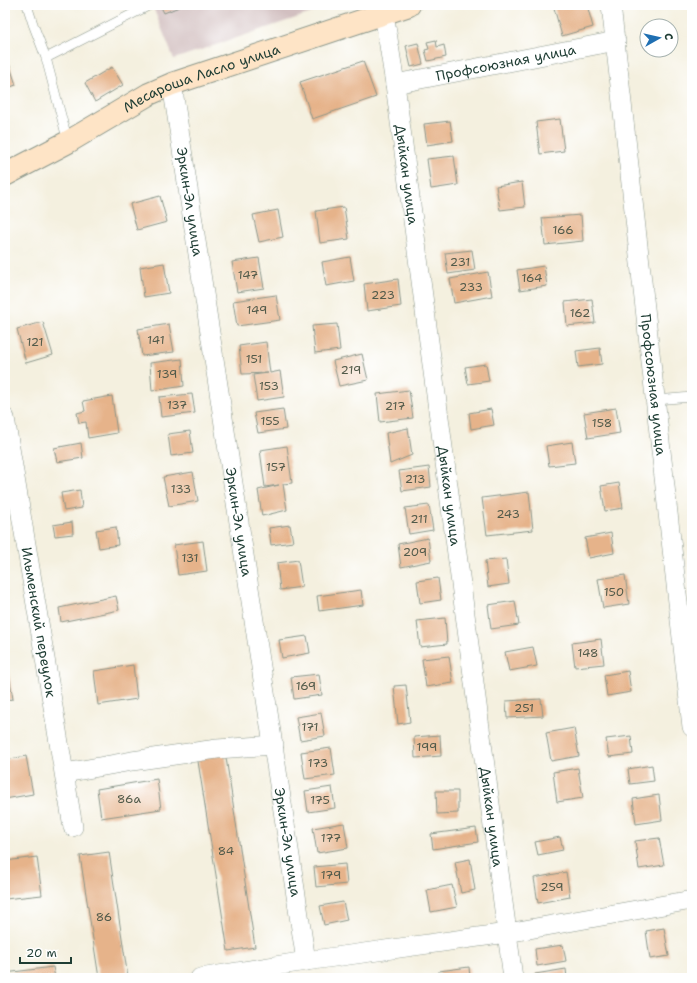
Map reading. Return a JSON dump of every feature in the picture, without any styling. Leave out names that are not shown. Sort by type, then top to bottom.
[{"type":"street","name":"Месароша Ласло улица","points":[[5,175],[68,142],[149,94],[172,84],[409,5]]},
{"type":"street","name":"Профсоюзная улица","points":[[611,5],[692,727]]},
{"type":"street","name":"Дыйкан улица","points":[[384,13],[395,84],[513,978]]},
{"type":"street","name":"Профсоюзная улица","points":[[395,84],[616,41]]},
{"type":"street","name":"Эркин-Эл улица","points":[[172,84],[306,961]]},
{"type":"street","name":"Ильменский переулок","points":[[5,418],[74,827]]},
{"type":"street","points":[[65,773],[132,761],[217,749],[274,745]]},
{"type":"street","points":[[200,978],[306,961],[507,933],[692,900]]},
{"type":"lane","points":[[28,5],[33,24],[46,58],[68,142]]},
{"type":"lane","points":[[46,58],[150,5]]},
{"type":"lane","points":[[656,400],[692,397]]},
{"type":"shaded area","points":[[152,5],[335,5],[174,59]]},
{"type":"building","points":[[160,5],[184,5],[164,13]]},
{"type":"building","points":[[563,5],[587,5],[593,27],[562,36],[554,8]]},
{"type":"building","points":[[436,40],[437,47],[444,45],[446,57],[428,61],[425,50],[429,49],[427,42]]},
{"type":"building","points":[[418,43],[423,64],[411,67],[406,46]]},
{"type":"building","points":[[5,51],[16,85],[5,89]]},
{"type":"building","points":[[363,61],[376,97],[312,119],[300,82]]},
{"type":"building","points":[[112,67],[123,85],[95,102],[85,83]]},
{"type":"building","points":[[560,119],[564,151],[540,154],[536,122]]},
{"type":"building","points":[[450,121],[453,141],[427,145],[424,124]]},
{"type":"building","points":[[454,156],[458,185],[431,189],[427,159]]},
{"type":"building","points":[[522,182],[525,207],[500,210],[496,186]]},
{"type":"building","points":[[160,196],[167,222],[137,230],[130,204]]},
{"type":"building","points":[[344,207],[349,239],[320,243],[316,211]]},
{"type":"building","points":[[278,210],[283,237],[259,242],[253,215]]},
{"type":"building","points":[[581,215],[583,241],[545,245],[542,218]]},
{"type":"building","points":[[472,250],[475,270],[448,274],[445,253]]},
{"type":"building","points":[[350,257],[354,281],[326,286],[322,262]]},
{"type":"building","points":[[259,258],[264,288],[237,292],[232,262]]},
{"type":"building","points":[[164,263],[169,293],[144,297],[140,267]]},
{"type":"building","points":[[544,266],[547,286],[520,290],[517,270]]},
{"type":"building","points":[[488,272],[492,296],[454,303],[450,279]]},
{"type":"building","points":[[398,279],[401,306],[367,311],[364,284]]},
{"type":"building","points":[[276,295],[280,320],[237,326],[233,301]]},
{"type":"building","points":[[592,299],[595,323],[567,326],[565,302]]},
{"type":"building","points":[[43,322],[53,355],[26,363],[17,329]]},
{"type":"building","points":[[169,324],[174,352],[142,356],[138,329]]},
{"type":"building","points":[[337,324],[340,350],[315,353],[312,326]]},
{"type":"building","points":[[266,342],[270,373],[280,371],[284,397],[257,401],[253,375],[268,373],[242,374],[239,346]]},
{"type":"building","points":[[600,348],[602,364],[578,367],[576,351]]},
{"type":"building","points":[[362,354],[368,380],[339,386],[333,361]]},
{"type":"building","points":[[182,359],[184,386],[152,391],[150,363]]},
{"type":"building","points":[[486,364],[489,381],[468,384],[465,367]]},
{"type":"building","points":[[409,390],[413,418],[380,422],[377,394]]},
{"type":"building","points":[[192,394],[195,413],[161,417],[159,397]]},
{"type":"building","points":[[112,396],[117,433],[88,438],[86,422],[79,423],[77,413],[85,411],[83,401]]},
{"type":"building","points":[[616,408],[620,433],[588,438],[584,413]]},
{"type":"building","points":[[283,409],[286,429],[258,433],[254,413]]},
{"type":"building","points":[[491,409],[494,425],[471,429],[469,413]]},
{"type":"building","points":[[408,428],[412,455],[390,464],[386,433]]},
{"type":"building","points":[[190,431],[193,453],[171,456],[168,434]]},
{"type":"building","points":[[572,442],[575,463],[549,466],[546,446]]},
{"type":"building","points":[[81,443],[83,458],[57,462],[54,448]]},
{"type":"building","points":[[287,446],[292,483],[283,484],[287,510],[262,516],[258,490],[279,485],[265,487],[260,450]]},
{"type":"building","points":[[429,467],[431,487],[402,491],[399,471]]},
{"type":"building","points":[[193,472],[198,501],[169,506],[163,477]]},
{"type":"building","points":[[619,483],[623,508],[605,511],[601,486]]},
{"type":"building","points":[[80,490],[82,508],[64,511],[61,493]]},
{"type":"building","points":[[529,492],[533,530],[487,535],[482,498]]},
{"type":"building","points":[[429,505],[433,530],[409,534],[405,508]]},
{"type":"building","points":[[72,522],[73,534],[55,536],[53,525]]},
{"type":"building","points":[[290,525],[293,542],[271,545],[269,528]]},
{"type":"building","points":[[116,527],[118,545],[99,548],[96,530]]},
{"type":"building","points":[[611,533],[614,553],[589,558],[585,538]]},
{"type":"building","points":[[428,538],[431,561],[401,567],[398,544]]},
{"type":"building","points":[[203,541],[207,571],[178,575],[174,545]]},
{"type":"building","points":[[506,559],[509,584],[488,587],[485,561]]},
{"type":"building","points":[[298,560],[302,587],[280,590],[277,563]]},
{"type":"building","points":[[625,575],[629,604],[603,608],[598,579]]},
{"type":"building","points":[[438,578],[441,600],[420,603],[417,581]]},
{"type":"building","points":[[361,590],[363,605],[319,611],[317,596]]},
{"type":"building","points":[[116,596],[119,610],[61,622],[59,608]]},
{"type":"building","points":[[515,601],[519,625],[491,629],[488,605]]},
{"type":"building","points":[[445,618],[447,644],[420,647],[417,621]]},
{"type":"building","points":[[307,636],[310,653],[282,658],[279,640]]},
{"type":"building","points":[[601,639],[604,664],[575,667],[572,643]]},
{"type":"building","points":[[533,647],[537,666],[509,671],[505,652]]},
{"type":"building","points":[[449,656],[453,683],[426,687],[422,659]]},
{"type":"building","points":[[5,663],[7,663],[13,699],[5,700]]},
{"type":"building","points":[[133,665],[137,699],[98,705],[94,671]]},
{"type":"building","points":[[628,671],[631,692],[607,696],[604,675]]},
{"type":"building","points":[[319,674],[322,695],[294,699],[291,677]]},
{"type":"building","points":[[406,685],[410,722],[398,724],[394,686]]},
{"type":"building","points":[[541,699],[543,716],[507,718],[506,701]]},
{"type":"building","points":[[321,713],[325,736],[300,740],[296,717]]},
{"type":"building","points":[[574,728],[579,756],[551,761],[546,733]]},
{"type":"building","points":[[440,735],[441,756],[415,758],[414,737]]},
{"type":"building","points":[[631,736],[633,754],[609,757],[606,739]]},
{"type":"building","points":[[331,748],[335,775],[305,779],[301,752]]},
{"type":"building","points":[[225,751],[255,947],[228,951],[197,755]]},
{"type":"building","points":[[26,756],[33,794],[5,799],[5,760]]},
{"type":"building","points":[[652,765],[654,781],[630,784],[628,769]]},
{"type":"building","points":[[578,768],[583,798],[557,802],[553,772]]},
{"type":"building","points":[[157,779],[161,809],[101,818],[97,789]]},
{"type":"building","points":[[332,787],[335,808],[308,812],[305,791]]},
{"type":"building","points":[[436,791],[458,791],[458,813],[437,814]]},
{"type":"building","points":[[659,795],[662,820],[636,824],[633,799]]},
{"type":"building","points":[[344,823],[348,848],[317,853],[313,828]]},
{"type":"building","points":[[476,828],[478,842],[433,849],[431,834]]},
{"type":"building","points":[[560,837],[563,850],[538,855],[535,842]]},
{"type":"building","points":[[659,838],[664,865],[639,869],[635,841]]},
{"type":"building","points":[[109,852],[128,978],[99,978],[80,856]]},
{"type":"building","points":[[37,857],[42,895],[5,899],[5,861]]},
{"type":"building","points":[[470,859],[475,890],[461,893],[455,862]]},
{"type":"building","points":[[345,864],[347,884],[316,887],[314,867]]},
{"type":"building","points":[[566,872],[570,897],[538,903],[534,878]]},
{"type":"building","points":[[452,885],[457,907],[431,912],[427,890]]},
{"type":"building","points":[[343,902],[347,920],[324,925],[320,906]]},
{"type":"building","points":[[664,928],[669,956],[650,959],[646,931]]},
{"type":"building","points":[[563,945],[566,961],[537,966],[535,949]]},
{"type":"building","points":[[53,967],[55,978],[5,978],[5,973]]},
{"type":"building","points":[[469,967],[470,978],[440,978],[439,971]]},
{"type":"building","points":[[566,969],[567,978],[536,978],[535,974]]}]
